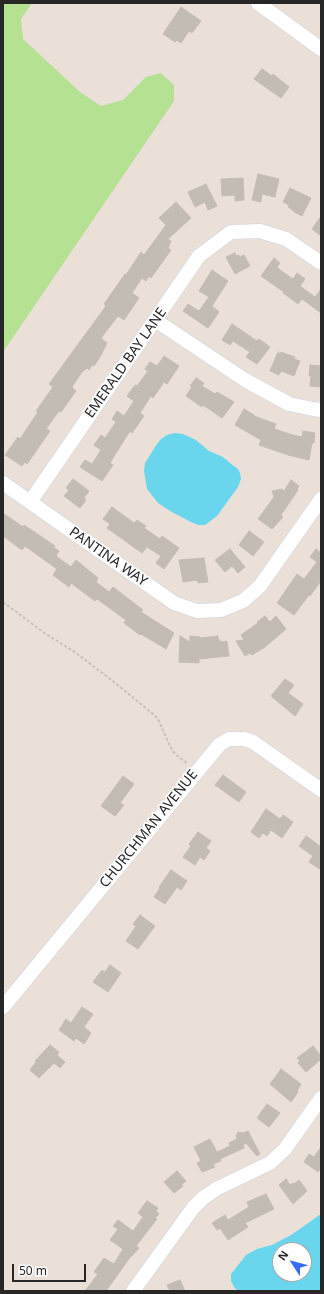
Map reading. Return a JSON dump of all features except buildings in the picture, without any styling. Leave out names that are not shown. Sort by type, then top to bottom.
[{"type":"street","points":[[258,3],[321,49]]},
{"type":"street","name":"EMERALD BAY LANE","points":[[30,502],[199,256],[230,232],[260,231],[286,239],[321,263]]},
{"type":"street","points":[[155,320],[245,380],[289,404],[321,410]]},
{"type":"street","name":"PANTINA WAY","points":[[3,483],[174,603],[196,611],[221,610],[243,601],[260,586],[321,499]]},
{"type":"street","name":"CHURCHMAN AVENUE","points":[[3,1006],[196,771],[220,744],[229,739],[244,739],[253,742],[321,790]]},
{"type":"street","points":[[133,1291],[193,1208],[203,1198],[216,1189],[270,1163],[285,1149],[321,1098]]},
{"type":"path","points":[[3,602],[43,632],[76,653],[153,714],[158,719],[170,746],[176,754],[196,771]]},
{"type":"green space","points":[[3,3],[32,3],[21,19],[23,39],[80,92],[101,106],[123,100],[146,77],[161,73],[174,85],[174,101],[3,352]]},
{"type":"water","points":[[175,433],[183,434],[196,440],[209,451],[223,457],[238,469],[240,473],[241,479],[238,487],[217,516],[205,525],[198,525],[170,511],[158,503],[147,489],[144,471],[145,463],[161,439],[167,435]]},
{"type":"water","points":[[321,1214],[321,1291],[238,1291],[234,1287],[231,1281],[231,1274],[246,1255],[257,1249],[272,1245],[272,1282],[312,1282],[312,1242],[278,1242],[291,1235]]}]
